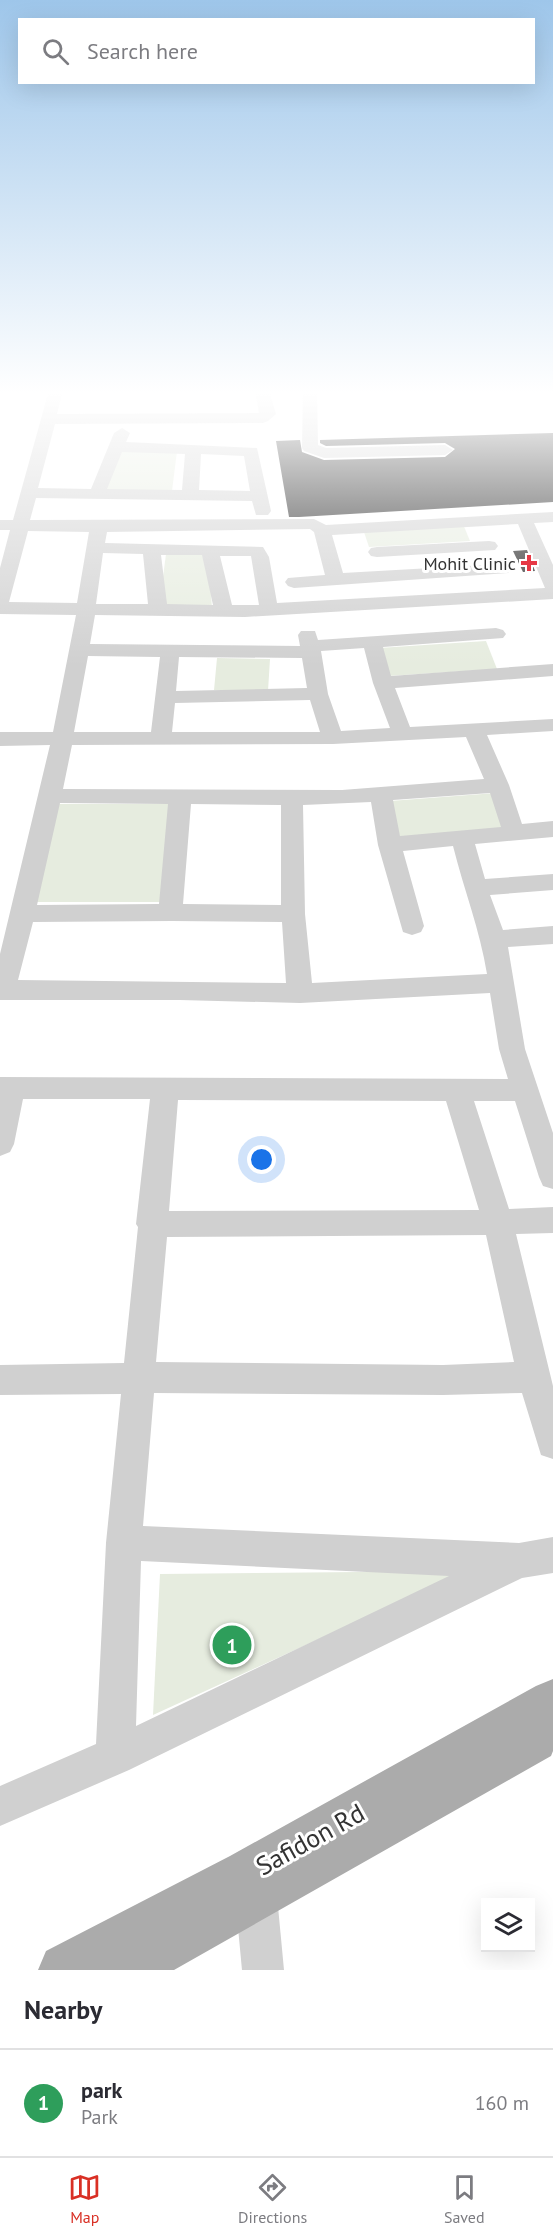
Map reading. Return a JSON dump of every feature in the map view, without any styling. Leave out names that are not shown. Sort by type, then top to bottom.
[{"type":"main road","name":"Safidon Rd","points":[[65,1970],[248,1874],[553,1703]]},
{"type":"main road","name":"Safidon Rd","points":[[122,1970],[553,1728]]},
{"type":"street","points":[[33,482],[1,598],[87,609],[269,610],[553,593]]},
{"type":"street","points":[[97,494],[102,482]]},
{"type":"street","points":[[190,496],[191,482]]},
{"type":"street","points":[[256,482],[266,526]]},
{"type":"street","points":[[30,493],[258,496]]},
{"type":"street","points":[[139,526],[143,495]]},
{"type":"street","points":[[322,530],[553,518]]},
{"type":"street","points":[[524,519],[544,540],[553,586]]},
{"type":"street","points":[[478,522],[514,596]]},
{"type":"street","points":[[0,525],[99,527],[314,524],[322,530],[335,579]]},
{"type":"street","points":[[99,527],[94,548],[87,609],[63,738],[23,914],[1,990],[300,993],[501,983]]},
{"type":"street","points":[[370,527],[385,576]]},
{"type":"street","points":[[376,552],[489,546]]},
{"type":"street","points":[[94,548],[251,550],[259,554],[269,610]]},
{"type":"street","points":[[151,548],[158,610]]},
{"type":"street","points":[[210,550],[224,610]]},
{"type":"street","points":[[294,582],[502,569]]},
{"type":"street","points":[[482,599],[511,673]]},
{"type":"street","points":[[301,609],[311,649],[318,694],[333,738]]},
{"type":"street","points":[[80,650],[311,649],[372,642],[495,634]]},
{"type":"street","points":[[372,642],[383,683],[403,735]]},
{"type":"street","points":[[161,740],[170,651]]},
{"type":"street","points":[[383,683],[553,670]]},
{"type":"street","points":[[165,696],[318,694]]},
{"type":"street","points":[[0,739],[333,738],[552,727]]},
{"type":"street","points":[[474,730],[498,785],[514,833]]},
{"type":"street","points":[[49,796],[292,798],[498,785]]},
{"type":"street","points":[[381,794],[390,845],[412,926]]},
{"type":"street","points":[[170,912],[180,797]]},
{"type":"street","points":[[292,798],[293,914],[300,993]]},
{"type":"street","points":[[390,845],[553,830]]},
{"type":"street","points":[[462,837],[475,888],[494,939],[512,1049],[553,1177]]},
{"type":"street","points":[[475,888],[553,882]]},
{"type":"street","points":[[23,914],[170,912],[293,914]]},
{"type":"street","points":[[494,939],[553,935]]},
{"type":"street","points":[[0,1144],[6,1088],[527,1090]]},
{"type":"street","points":[[115,1755],[124,1543],[165,1090]]},
{"type":"street","points":[[458,1091],[498,1222],[534,1377],[553,1443]]},
{"type":"street","points":[[152,1224],[553,1220]]},
{"type":"street","points":[[0,1380],[139,1378],[443,1380],[534,1377]]},
{"type":"street","points":[[124,1543],[536,1558]]},
{"type":"street","points":[[0,1806],[115,1755],[536,1558]]},
{"type":"street","points":[[256,1896],[263,1970]]},
{"type":"shaded area","points":[[108,482],[173,482],[172,491],[106,491]]},
{"type":"shaded area","points":[[463,524],[470,541],[369,547],[363,529]]},
{"type":"shaded area","points":[[166,554],[208,554],[212,608],[159,608]]},
{"type":"shaded area","points":[[486,641],[497,669],[388,676],[379,648]]},
{"type":"shaded area","points":[[217,658],[270,659],[268,691],[214,690]]},
{"type":"shaded area","points":[[496,793],[509,828],[400,837],[390,801]]},
{"type":"shaded area","points":[[42,804],[172,804],[164,902],[23,902]]},
{"type":"shaded area","points":[[467,1571],[153,1715],[160,1574]]},
{"type":"building","points":[[283,482],[553,482],[553,502],[289,517]]},
{"type":"building","points":[[527,550],[535,571],[523,572],[513,551]]},
{"type":"place","name":"Mohit Clinic","points":[[529,563]]},
{"type":"place","name":"park","points":[[232,1645]]}]
